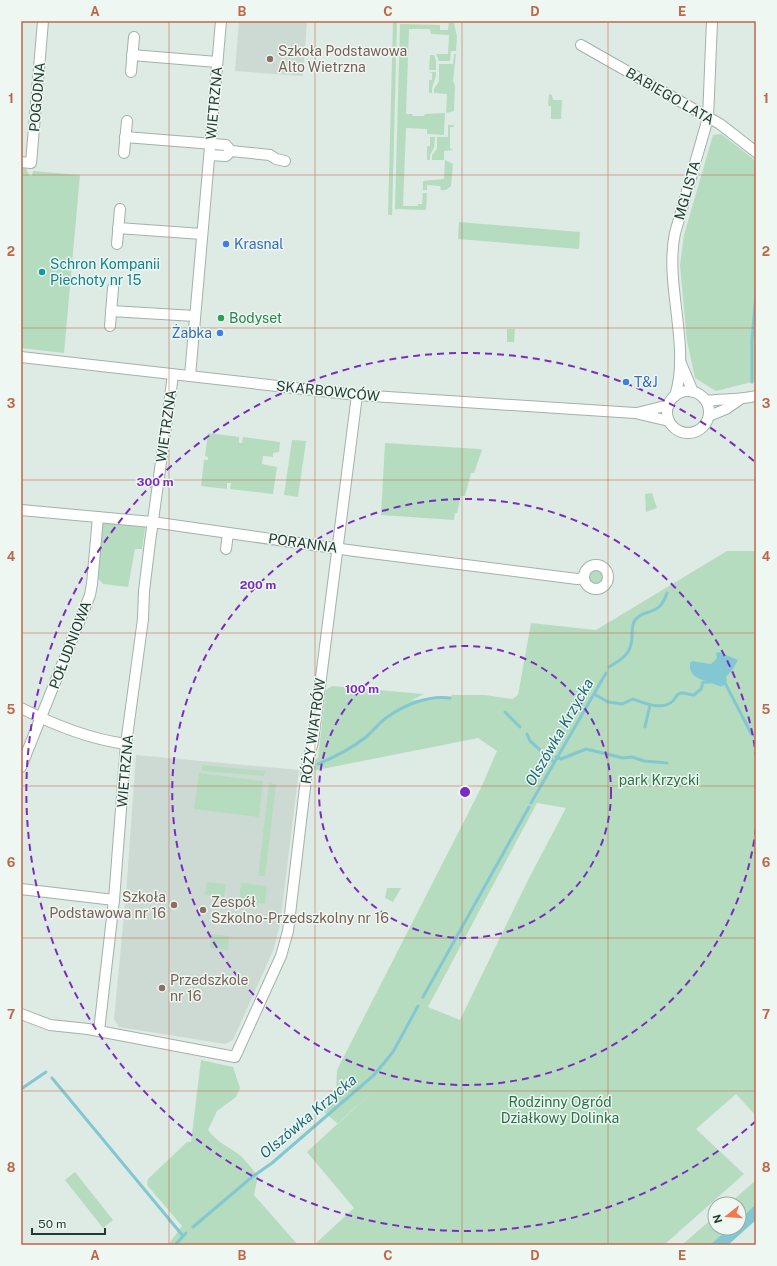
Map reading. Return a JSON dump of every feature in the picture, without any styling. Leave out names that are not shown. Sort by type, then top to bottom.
[{"type":"street","name":"POGODNA","points":[[21,162],[31,163],[43,21]]},
{"type":"street","name":"WIETRZNA","points":[[190,376],[221,21]]},
{"type":"street","name":"MGLISTA","points":[[675,396],[680,360],[672,245],[708,118],[712,21]]},
{"type":"street","points":[[131,72],[134,37]]},
{"type":"street","name":"BABIEGO LATA","points":[[581,45],[720,124],[756,152]]},
{"type":"street","points":[[132,55],[217,62]]},
{"type":"street","points":[[124,153],[127,121]]},
{"type":"street","points":[[126,137],[226,145],[231,151],[270,156],[276,159],[285,160]]},
{"type":"street","points":[[210,155],[226,156],[231,151]]},
{"type":"street","points":[[117,244],[120,209]]},
{"type":"street","points":[[118,228],[202,234]]},
{"type":"street","points":[[110,326],[113,288]]},
{"type":"street","points":[[111,311],[195,316]]},
{"type":"street","name":"SKARBOWCÓW","points":[[21,357],[357,395],[635,413],[669,421]]},
{"type":"street","name":"MGLISTA","points":[[680,360],[694,392]]},
{"type":"street","name":"WIETRZNA","points":[[99,1031],[114,900],[126,744],[143,619],[144,591],[152,522],[173,375]]},
{"type":"street","points":[[694,392],[706,401],[709,408],[709,416],[702,429],[688,434],[679,431],[669,421],[669,405],[675,396],[681,393],[694,392]]},
{"type":"street","name":"RÓŻY WIATRÓW","points":[[99,1031],[235,1057],[281,956],[288,931],[306,776],[313,741],[357,395]]},
{"type":"street","points":[[706,401],[724,399],[740,400],[756,396]]},
{"type":"street","points":[[709,416],[726,409],[740,400]]},
{"type":"street","name":"SKARBOWCÓW","points":[[635,413],[669,405]]},
{"type":"street","name":"PORANNA","points":[[21,510],[152,522],[455,564],[584,578]]},
{"type":"street","name":"POŁUDNIOWA","points":[[21,767],[90,595],[98,517]]},
{"type":"street","points":[[226,549],[228,533]]},
{"type":"street","points":[[21,708],[41,718],[79,733],[126,744]]},
{"type":"street","points":[[21,889],[114,900]]},
{"type":"street","points":[[21,1014],[50,1025],[99,1031]]},
{"type":"shaded area","name":"Szkoła Podstawowa Alto Wietrzna","points":[[239,21],[307,21],[303,76],[235,71]]},
{"type":"shaded area","name":"Zespół Szkolno-Przedszkolny nr 16","points":[[136,755],[299,770],[280,925],[273,951],[233,1040],[225,1044],[119,1027],[114,1019],[126,895]]},
{"type":"green space","points":[[393,21],[397,21],[392,215],[388,215]]},
{"type":"green space","points":[[449,21],[454,23],[457,37],[456,51],[451,51],[450,61],[439,61],[436,54],[448,54],[449,35],[431,34],[430,29],[409,29],[406,114],[412,114],[413,116],[424,116],[425,114],[445,113],[444,135],[427,134],[427,129],[406,128],[403,206],[418,206],[418,204],[422,204],[423,193],[427,193],[426,210],[395,209],[400,24],[440,25],[440,30],[448,30]]},
{"type":"green space","points":[[454,54],[456,54],[453,81],[455,86],[454,111],[446,113],[447,94],[434,93],[434,89],[439,81],[439,64],[453,64]]},
{"type":"green space","points":[[430,55],[434,55],[436,70],[429,70]]},
{"type":"green space","points":[[429,72],[436,72],[432,93],[429,93],[429,80],[432,80],[432,73]]},
{"type":"green space","points":[[549,94],[552,95],[553,100],[562,100],[561,119],[551,119],[551,106],[548,106]]},
{"type":"green space","points":[[448,125],[454,125],[454,127],[450,127],[450,148],[453,150],[444,151],[444,160],[432,160],[432,155],[437,149],[437,137],[448,137]]},
{"type":"green space","points":[[721,134],[756,161],[756,381],[716,391],[695,378],[687,341],[680,265],[684,235],[713,135]]},
{"type":"green space","points":[[430,137],[435,137],[434,148],[430,155],[430,160],[427,160],[427,146],[430,146]]},
{"type":"green space","points":[[445,160],[453,164],[451,186],[446,190],[441,190],[440,186],[427,185],[427,190],[423,190],[423,181],[444,179]]},
{"type":"green space","points":[[21,168],[26,168],[29,175],[32,176],[33,171],[80,175],[64,353],[21,348]]},
{"type":"green space","points":[[459,222],[580,232],[579,249],[458,239]]},
{"type":"green space","points":[[507,329],[515,329],[514,342],[507,342]]},
{"type":"green space","points":[[208,433],[239,437],[239,443],[242,443],[243,437],[280,442],[279,452],[273,453],[273,457],[263,456],[262,464],[277,467],[273,494],[230,489],[231,483],[227,483],[227,489],[201,486],[204,460],[208,460],[208,457],[205,456]]},
{"type":"green space","points":[[292,440],[306,441],[298,497],[284,495]]},
{"type":"green space","points":[[385,443],[482,450],[474,473],[471,473],[465,496],[461,496],[454,520],[381,515]]},
{"type":"green space","points":[[652,493],[657,508],[646,512],[645,494]]},
{"type":"green space","points":[[105,522],[144,525],[145,528],[142,549],[135,549],[128,587],[103,584],[97,577],[101,525]]},
{"type":"green space","points":[[727,551],[756,551],[756,1116],[736,1094],[696,1129],[744,1174],[719,1196],[707,1196],[707,1207],[664,1245],[314,1245],[354,1208],[307,1152],[338,1124],[322,1110],[336,1090],[337,1070],[480,790],[497,751],[478,738],[312,771],[314,759],[318,758],[326,690],[332,686],[424,694],[412,700],[449,699],[452,695],[485,695],[512,699],[518,695],[531,623],[596,630]],"holes":[[[537,803],[566,808],[528,880],[460,1020],[428,1007]]]},
{"type":"green space","points":[[596,569],[603,574],[604,577],[599,584],[596,585],[589,580],[588,577],[593,570]]},
{"type":"green space","points":[[202,765],[265,771],[264,776],[202,771]]},
{"type":"green space","points":[[199,773],[263,781],[259,817],[194,809]]},
{"type":"green space","points":[[269,783],[276,784],[265,876],[258,876]]},
{"type":"green space","points":[[207,882],[226,884],[224,897],[205,895]]},
{"type":"green space","points":[[241,883],[267,886],[265,904],[239,901]]},
{"type":"green space","points":[[387,888],[401,888],[393,902],[385,898]]},
{"type":"green space","points":[[211,934],[229,936],[228,950],[210,948]]},
{"type":"green space","points":[[201,1060],[233,1067],[240,1088],[236,1097],[217,1111],[208,1130],[220,1142],[241,1156],[248,1163],[258,1176],[254,1195],[298,1245],[168,1245],[182,1226],[147,1185],[148,1179],[187,1142],[191,1142]]},
{"type":"green space","points":[[75,1172],[113,1220],[103,1228],[65,1180]]},
{"type":"green space","points":[[756,1180],[756,1204],[747,1212],[747,1196],[738,1196]]},
{"type":"green space","points":[[707,1223],[707,1236],[720,1236],[710,1245],[682,1245]]},
{"type":"water","points":[[719,652],[738,660],[726,677],[727,681],[721,685],[701,679],[692,674],[690,663],[692,661],[711,664],[717,658],[716,653]]},
{"type":"water","points":[[756,1204],[756,1220],[747,1228],[747,1212]]},
{"type":"water","points":[[720,1236],[738,1236],[728,1245],[710,1245]]},
{"type":"waterway","name":"Olszówka Krzycka","points":[[752,382],[752,340],[756,293]]},
{"type":"waterway","name":"Olszówka Krzycka","points":[[609,667],[626,655],[632,642],[632,628],[635,620],[639,616],[660,606],[667,593]]},
{"type":"waterway","name":"Olszówka Krzycka","points":[[531,803],[606,673]]},
{"type":"waterway","points":[[594,694],[608,702],[622,704],[633,699],[658,706],[669,704],[680,693],[694,695],[701,689],[703,682],[713,682],[721,685],[725,683],[751,733],[756,737]]},
{"type":"waterway","points":[[318,764],[355,745],[366,737],[383,720],[400,709],[416,702],[433,698],[450,698]]},
{"type":"waterway","points":[[645,727],[650,705]]},
{"type":"waterway","points":[[505,712],[520,727]]},
{"type":"waterway","points":[[527,734],[530,741],[554,762]]},
{"type":"waterway","points":[[556,757],[561,759],[586,749],[623,758],[632,757],[644,761],[667,763]]},
{"type":"waterway","name":"Olszówka Krzycka","points":[[423,997],[529,807]]},
{"type":"waterway","name":"Olszówka Krzycka","points":[[193,1227],[252,1177],[272,1163],[374,1075],[393,1052],[418,1006]]},
{"type":"waterway","points":[[21,1089],[46,1072]]},
{"type":"waterway","points":[[52,1078],[183,1236]]},
{"type":"waterway","name":"Olszówka Krzycka","points":[[175,1245],[186,1233]]},
{"type":"place","name":"Szkoła Podstawowa Alto Wietrzna","points":[[270,59]]},
{"type":"place","name":"Krasnal","points":[[226,244]]},
{"type":"place","name":"Schron Kompanii Piechoty nr 15","points":[[42,272]]},
{"type":"place","name":"Bodyset","points":[[221,318]]},
{"type":"place","name":"Żabka","points":[[220,333]]},
{"type":"place","name":"T&J","points":[[626,382]]},
{"type":"place","name":"Szkoła Podstawowa nr 16","points":[[174,905]]},
{"type":"place","name":"Zespół Szkolno-Przedszkolny nr 16","points":[[203,910]]},
{"type":"place","name":"Przedszkole nr 16","points":[[162,988]]},
{"type":"park label","name":"park Krzycki","points":[[659,780]]},
{"type":"park label","name":"Rodzinny Ogród Działkowy Dolinka","points":[[560,1110]]}]
